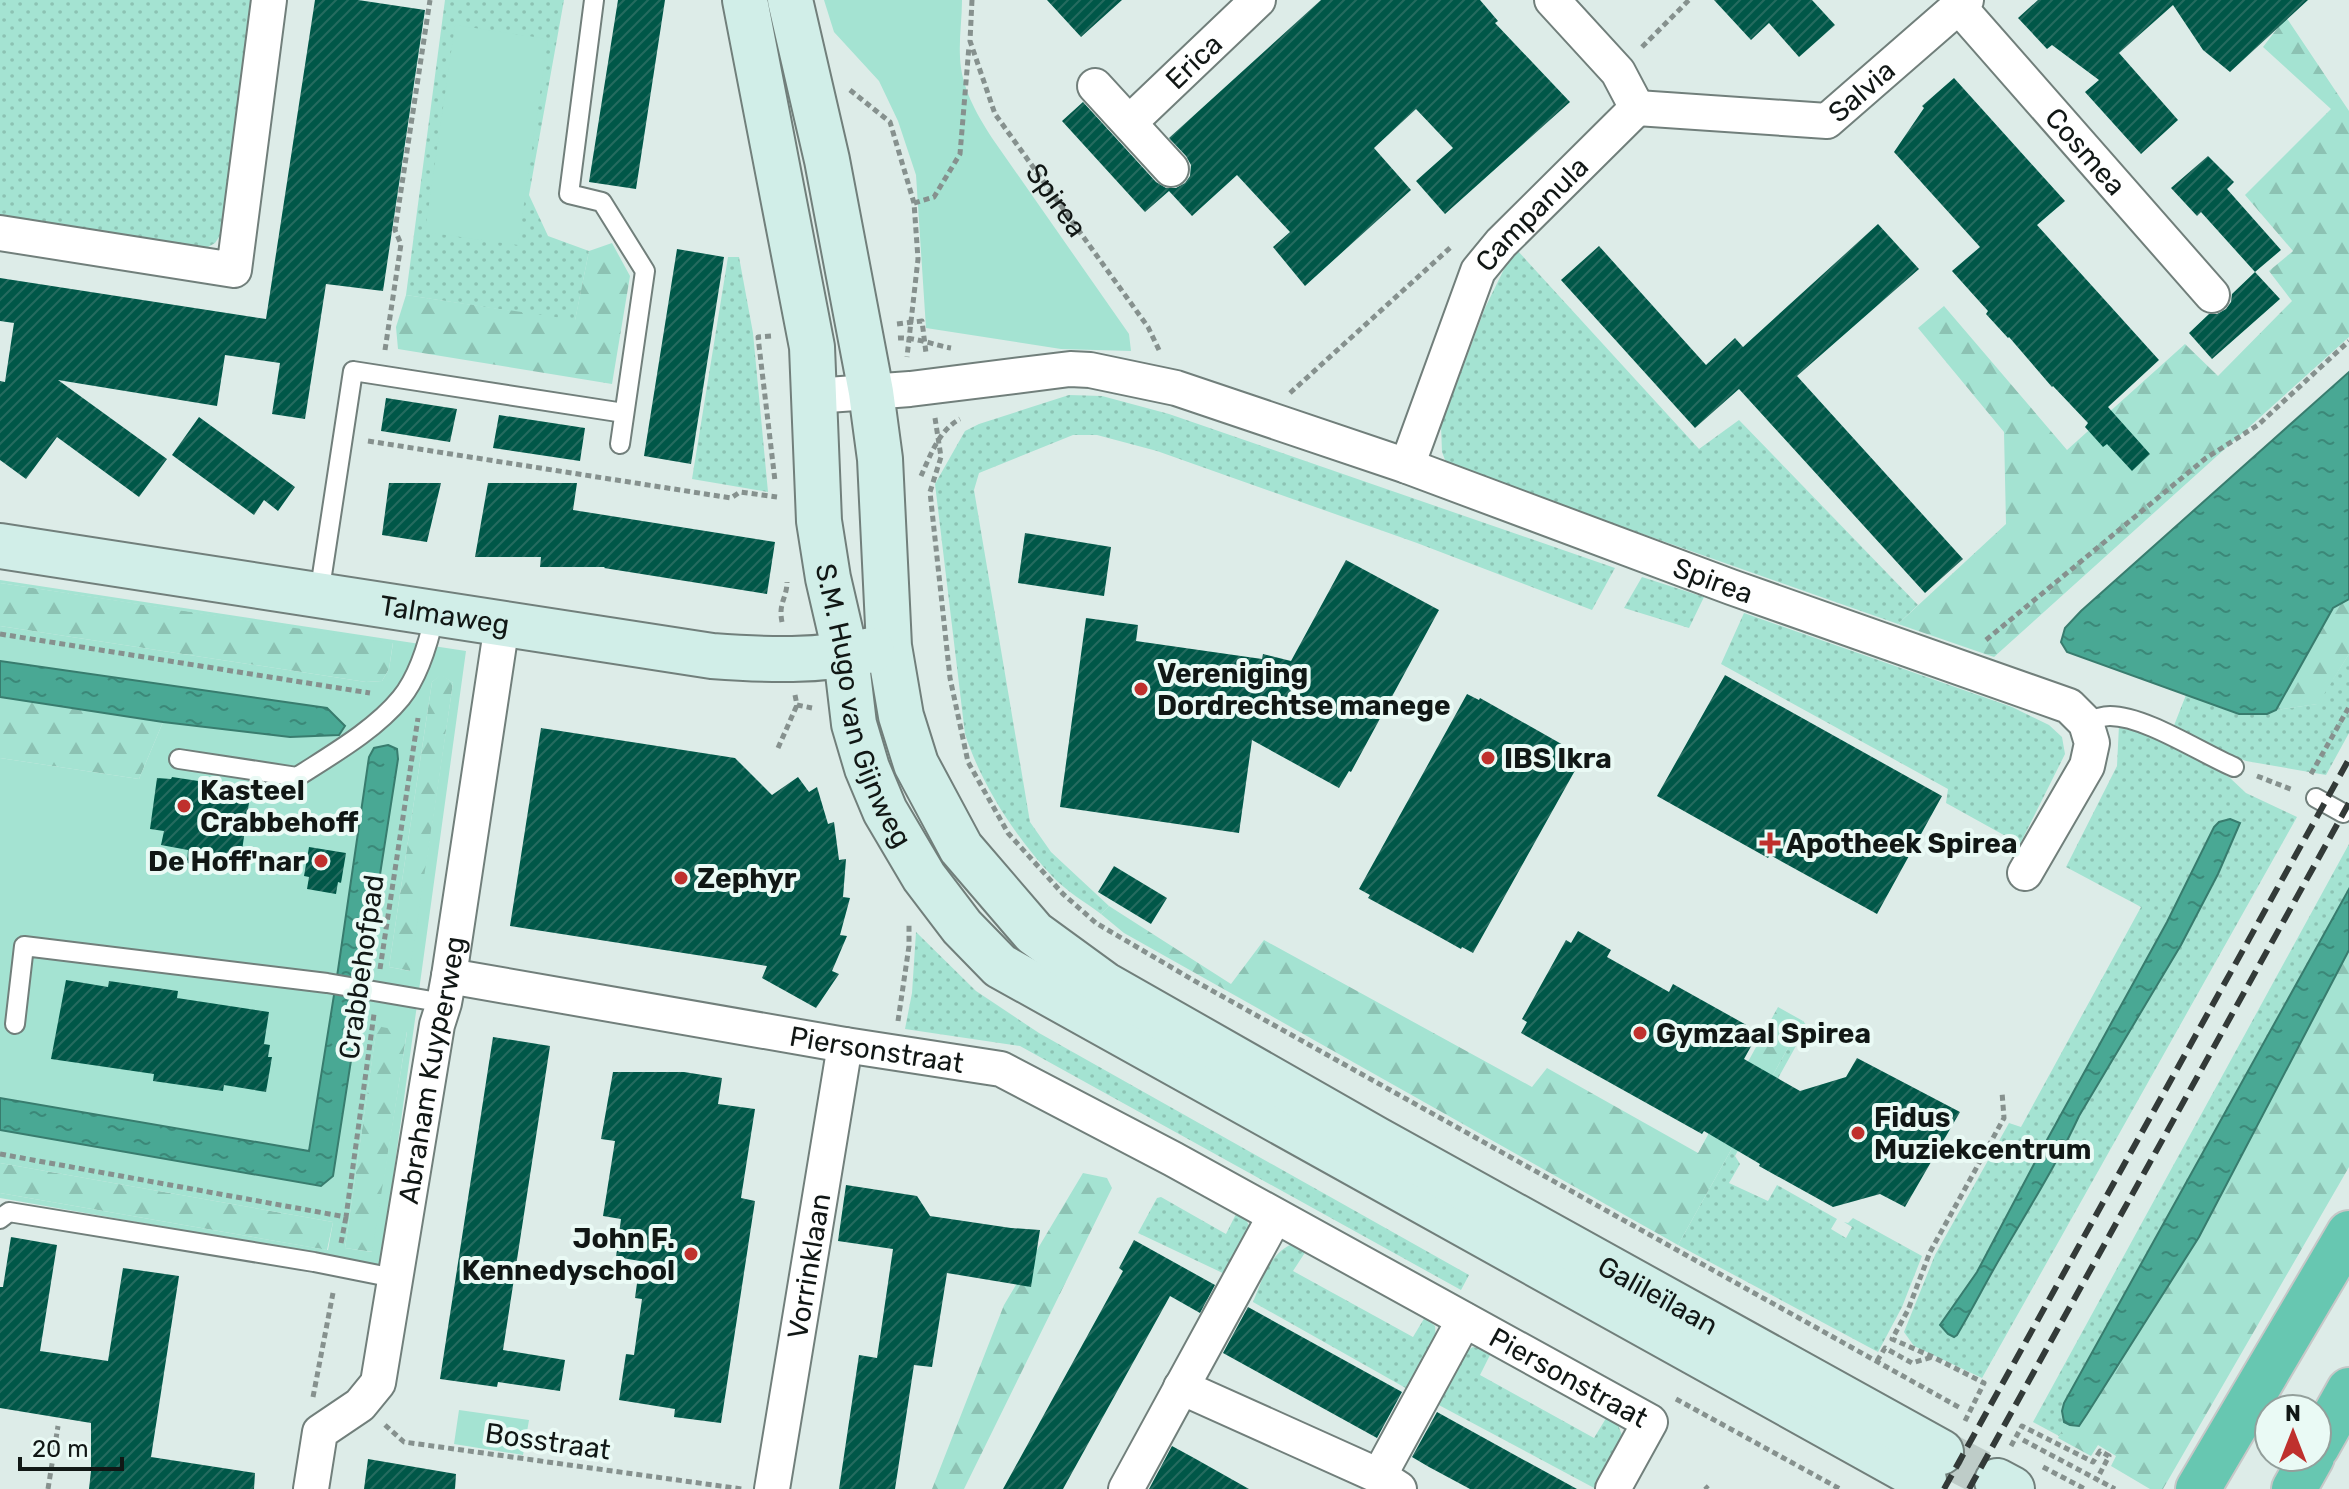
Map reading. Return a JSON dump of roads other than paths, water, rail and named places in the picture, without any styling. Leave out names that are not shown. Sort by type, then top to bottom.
[{"type":"highway","points":[[2198,1489],[2349,1233]]},
{"type":"highway","points":[[2333,1418],[2349,1390]]},
{"type":"street","points":[[0,233],[234,270],[269,0]]},
{"type":"street","name":"S.M. Hugo van Gijnweg","points":[[745,0],[812,347],[819,521],[828,578],[846,656],[854,724],[867,768],[885,811],[924,877],[962,927],[1000,966],[1369,1154]]},
{"type":"street","name":"S.M. Hugo van Gijnweg","points":[[790,0],[827,160],[860,334],[904,389],[880,459],[889,646],[901,716],[916,764],[961,848],[1034,933],[1104,984],[1369,1154]]},
{"type":"street","name":"Erica","points":[[1130,122],[1258,0]]},
{"type":"street","points":[[1552,0],[1618,72],[1637,108]]},
{"type":"street","name":"Salvia","points":[[1637,108],[1827,121],[1963,3]]},
{"type":"street","name":"Cosmea","points":[[1963,3],[2212,295]]},
{"type":"street","points":[[1095,86],[1171,169]]},
{"type":"street","name":"Campanula","points":[[1407,466],[1478,271],[1501,243],[1637,108]]},
{"type":"street","name":"Spirea","points":[[814,396],[904,389],[1070,369],[1090,370],[1176,388],[1407,466],[1731,587],[2069,706],[2086,723]]},
{"type":"street","name":"Talmaweg","points":[[0,546],[712,656],[789,660],[846,656],[889,646]]},
{"type":"street","name":"Abraham Kuyperweg","points":[[311,1489],[320,1432],[360,1405],[378,1383],[437,1025],[446,990],[502,624]]},
{"type":"street","points":[[2025,873],[2087,766],[2092,743],[2086,723]]},
{"type":"street","name":"Piersonstraat","points":[[446,990],[1001,1069],[1109,1125],[1650,1422],[1613,1489]]},
{"type":"street","name":"Vorrinklaan","points":[[772,1489],[845,1045]]},
{"type":"street","name":"Galileïlaan","points":[[1369,1154],[1932,1466]]},
{"type":"street","points":[[1126,1489],[1275,1216]]},
{"type":"street","name":"Piersonstraat","points":[[1181,1387],[1383,1485],[1464,1320]]},
{"type":"lane","points":[[594,0],[569,194],[602,202],[645,271],[620,444]]},
{"type":"lane","points":[[319,595],[353,371],[624,413]]},
{"type":"lane","points":[[179,759],[297,777],[359,737],[401,698],[428,648],[435,613]]},
{"type":"lane","points":[[2086,723],[2108,716],[2119,717],[2168,735],[2234,767]]},
{"type":"lane","points":[[2308,795],[2343,813]]},
{"type":"lane","points":[[15,1024],[24,946],[371,990],[446,990]]},
{"type":"lane","points":[[0,1219],[9,1212],[394,1278]]},
{"type":"water","points":[[2349,372],[2349,599],[2333,608],[2276,710],[2267,714],[2239,714],[2067,652],[2061,642],[2065,628],[2081,611]]},
{"type":"water","points":[[0,661],[327,708],[345,726],[339,735],[290,737],[163,722],[0,697]]},
{"type":"water","points":[[388,745],[397,749],[398,759],[333,1176],[321,1186],[0,1130],[0,1098],[309,1151],[369,757],[374,748]]},
{"type":"water","points":[[2230,819],[2240,823],[2181,945],[2079,1116],[1957,1335],[1948,1334],[1940,1325],[1977,1272],[2167,922],[2214,827]]},
{"type":"water","points":[[2349,889],[2349,950],[2199,1237],[2079,1426],[2064,1422],[2064,1403]]},
{"type":"tunnel","points":[[1941,1452],[1997,1481]]},
{"type":"railway","points":[[1944,1489],[2349,759]]},
{"type":"railway","points":[[1969,1489],[2349,803]]},
{"type":"place","name":"Vereniging Dordrechtse manege","points":[[1141,689]]},
{"type":"place","name":"IBS Ikra","points":[[1488,758]]},
{"type":"place","name":"Kasteel Crabbehoff","points":[[184,806]]},
{"type":"place","name":"Apotheek Spirea","points":[[1770,843]]},
{"type":"place","name":"De Hoff'nar","points":[[321,861]]},
{"type":"place","name":"Zephyr","points":[[681,878]]},
{"type":"place","name":"Gymzaal Spirea","points":[[1640,1033]]},
{"type":"place","name":"Fidus Muziekcentrum","points":[[1858,1133]]},
{"type":"place","name":"John F. Kennedyschool","points":[[691,1254]]}]
